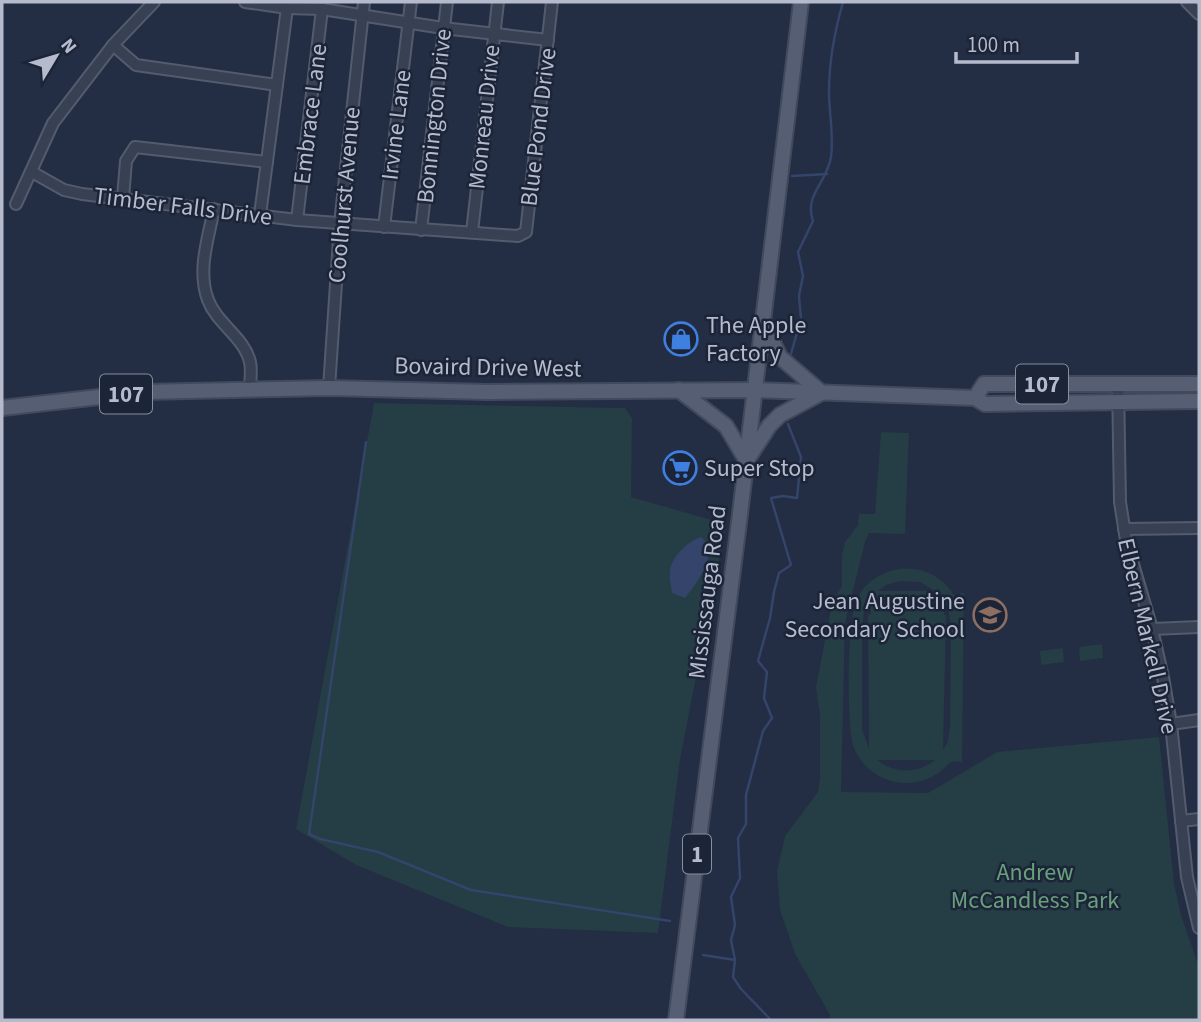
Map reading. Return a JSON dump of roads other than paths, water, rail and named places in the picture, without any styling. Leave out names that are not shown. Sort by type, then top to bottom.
[{"type":"main road","name":"Mississauga Road","points":[[676,1020],[764,325],[801,2]]},
{"type":"main road","points":[[679,390],[726,426],[745,461],[780,415],[822,393],[780,357],[764,325]]},
{"type":"main road","name":"Bovaird Drive West","points":[[975,398],[984,384],[1199,384]]},
{"type":"main road","name":"Bovaird Drive West","points":[[2,408],[143,392],[329,388],[488,392],[756,390],[975,398],[985,404],[1199,401]]},
{"type":"street","points":[[16,204],[53,123],[113,45],[154,2]]},
{"type":"street","points":[[245,2],[287,8],[322,9],[443,28],[548,40]]},
{"type":"street","name":"Coolhurst Avenue","points":[[329,388],[340,224],[364,2]]},
{"type":"street","name":"Irvine Lane","points":[[384,227],[411,2]]},
{"type":"street","name":"Bonnington Drive","points":[[421,229],[447,2]]},
{"type":"street","name":"Monreau Drive","points":[[472,232],[498,2]]},
{"type":"street","name":"Blue Pond Drive","points":[[340,224],[472,232],[508,237],[526,232],[552,2]]},
{"type":"street","points":[[1187,2],[1199,13]]},
{"type":"street","points":[[260,215],[287,8]]},
{"type":"street","name":"Embrace Lane","points":[[297,220],[322,9]]},
{"type":"street","points":[[113,45],[136,65],[277,85]]},
{"type":"street","points":[[123,198],[126,161],[135,148],[267,162]]},
{"type":"street","name":"Timber Falls Drive","points":[[32,172],[64,190],[95,196],[340,224]]},
{"type":"street","points":[[214,209],[204,257],[205,289],[214,313],[247,353],[251,364],[250,389]]},
{"type":"street","name":"Elbern Markell Drive","points":[[1118,384],[1119,491],[1124,529],[1152,629],[1171,724],[1187,877],[1198,921]]},
{"type":"street","points":[[1124,529],[1199,528]]},
{"type":"street","points":[[1152,629],[1199,627]]},
{"type":"street","points":[[1171,724],[1199,720]]},
{"type":"street","points":[[1181,821],[1199,819]]},
{"type":"water","points":[[701,537],[707,544],[708,551],[705,568],[685,598],[672,593],[670,570],[674,559],[681,550]]},
{"type":"waterway","points":[[791,354],[801,318],[799,296],[803,276],[798,252],[813,221],[811,203],[831,157],[830,70],[843,2]]},
{"type":"waterway","points":[[792,176],[827,174]]},
{"type":"waterway","points":[[771,1020],[733,977],[735,960],[731,940],[735,925],[731,897],[740,878],[738,838],[746,824],[746,795],[763,731],[772,718],[764,698],[767,672],[758,661],[779,573],[791,565],[771,498],[797,498],[801,457],[788,424]]},
{"type":"waterway","points":[[366,442],[309,834],[378,852],[471,890],[670,921]]},
{"type":"waterway","points":[[703,955],[735,960]]},
{"type":"place","name":"The Apple Factory","points":[[681,339]]},
{"type":"place","name":"Super Stop","points":[[680,468]]},
{"type":"place","name":"Jean Augustine Secondary School","points":[[990,615]]},
{"type":"park label","name":"Andrew McCandless Park","points":[[1035,886]]}]
